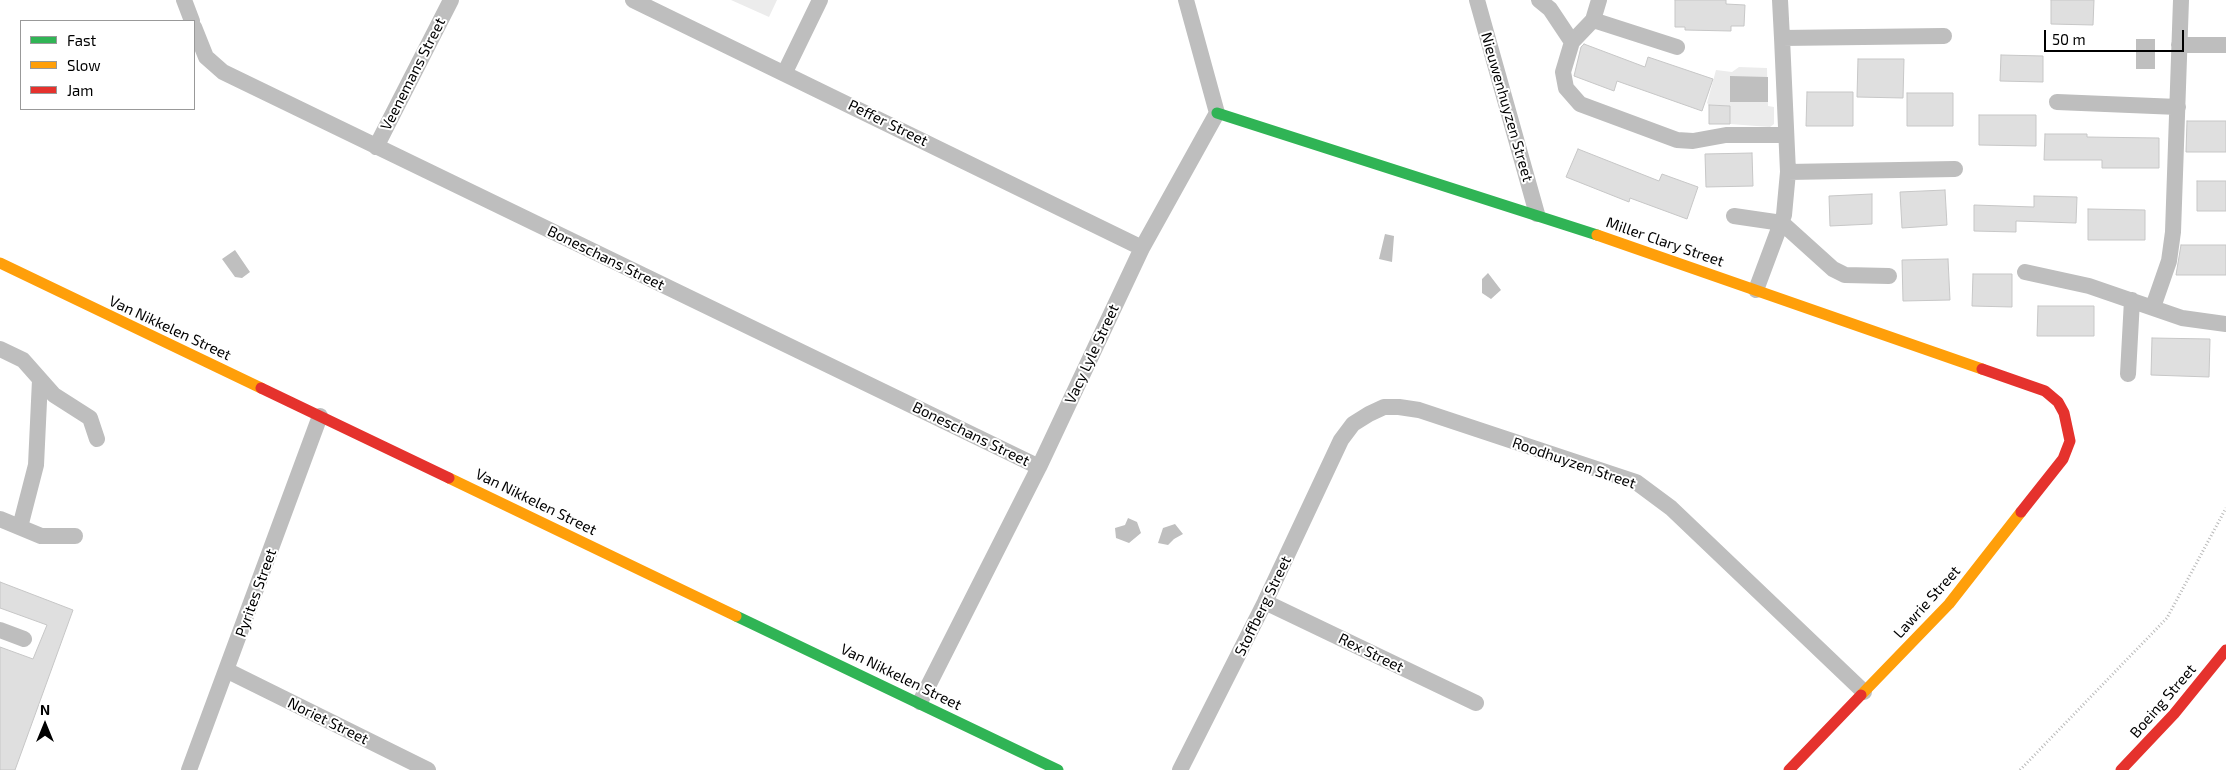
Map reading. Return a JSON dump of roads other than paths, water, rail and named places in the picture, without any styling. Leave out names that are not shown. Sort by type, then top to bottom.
[{"type":"street","points":[[184,0],[192,20]]},
{"type":"street","name":"Veenemans Street","points":[[376,147],[451,0]]},
{"type":"street","name":"Peffer Street","points":[[633,0],[785,72],[1142,248]]},
{"type":"street","points":[[785,72],[820,0]]},
{"type":"street","points":[[1186,0],[1218,113]]},
{"type":"street","name":"Nieuwenhuyzen Street","points":[[1478,0],[1537,214]]},
{"type":"street","points":[[1540,0],[1550,9],[1572,42]]},
{"type":"street","points":[[1599,0],[1593,20],[1572,42],[1563,72],[1566,88],[1580,104],[1677,140],[1693,141],[1726,135],[1785,135]]},
{"type":"street","points":[[1756,290],[1782,223],[1788,172],[1780,0]]},
{"type":"street","points":[[2153,307],[2169,261],[2173,232],[2181,0]]},
{"type":"street","points":[[1593,20],[1678,47]]},
{"type":"street","name":"Boneschans Street","points":[[195,30],[206,57],[223,72],[1039,467]]},
{"type":"street","points":[[1782,38],[1944,36]]},
{"type":"street","points":[[2179,46],[2226,45]]},
{"type":"street","points":[[2058,102],[2178,107]]},
{"type":"street","name":"Miller Clary Street","points":[[1218,113],[1537,214],[2045,391],[2058,402],[2061,408],[2070,442]]},
{"type":"street","name":"Vacy Lyle Street","points":[[920,702],[1039,467],[1142,248],[1218,113]]},
{"type":"street","points":[[1788,172],[1955,169]]},
{"type":"street","points":[[1734,216],[1782,223],[1827,264],[1845,275],[1889,276]]},
{"type":"street","name":"Van Nikkelen Street","points":[[0,263],[920,702],[1058,770]]},
{"type":"street","points":[[2025,272],[2089,286],[2182,318],[2226,324]]},
{"type":"street","points":[[2128,374],[2132,300]]},
{"type":"street","points":[[0,348],[23,360],[54,395],[90,418],[97,439]]},
{"type":"street","points":[[20,527],[36,465],[40,380]]},
{"type":"street","name":"Roodhuyzen Street","points":[[1341,440],[1354,424],[1369,414],[1384,408],[1399,406],[1419,410],[1636,482],[1671,508],[1864,692]]},
{"type":"street","name":"Pyrites Street","points":[[189,770],[228,671],[320,416]]},
{"type":"street","name":"Stoffberg Street","points":[[1180,770],[1265,602],[1341,440]]},
{"type":"street","name":"Lawrie Street","points":[[1789,770],[1949,604],[2063,459],[2070,442]]},
{"type":"street","points":[[0,519],[41,536],[75,536]]},
{"type":"street","name":"Rex Street","points":[[1265,602],[1476,703]]},
{"type":"street","points":[[0,630],[24,639]]},
{"type":"street","name":"Boeing Street","points":[[2121,770],[2174,714],[2226,650]]},
{"type":"street","name":"Boeing Street","points":[[2135,770],[2180,723],[2226,663]]},
{"type":"street","name":"Noriet Street","points":[[228,671],[428,770]]}]
